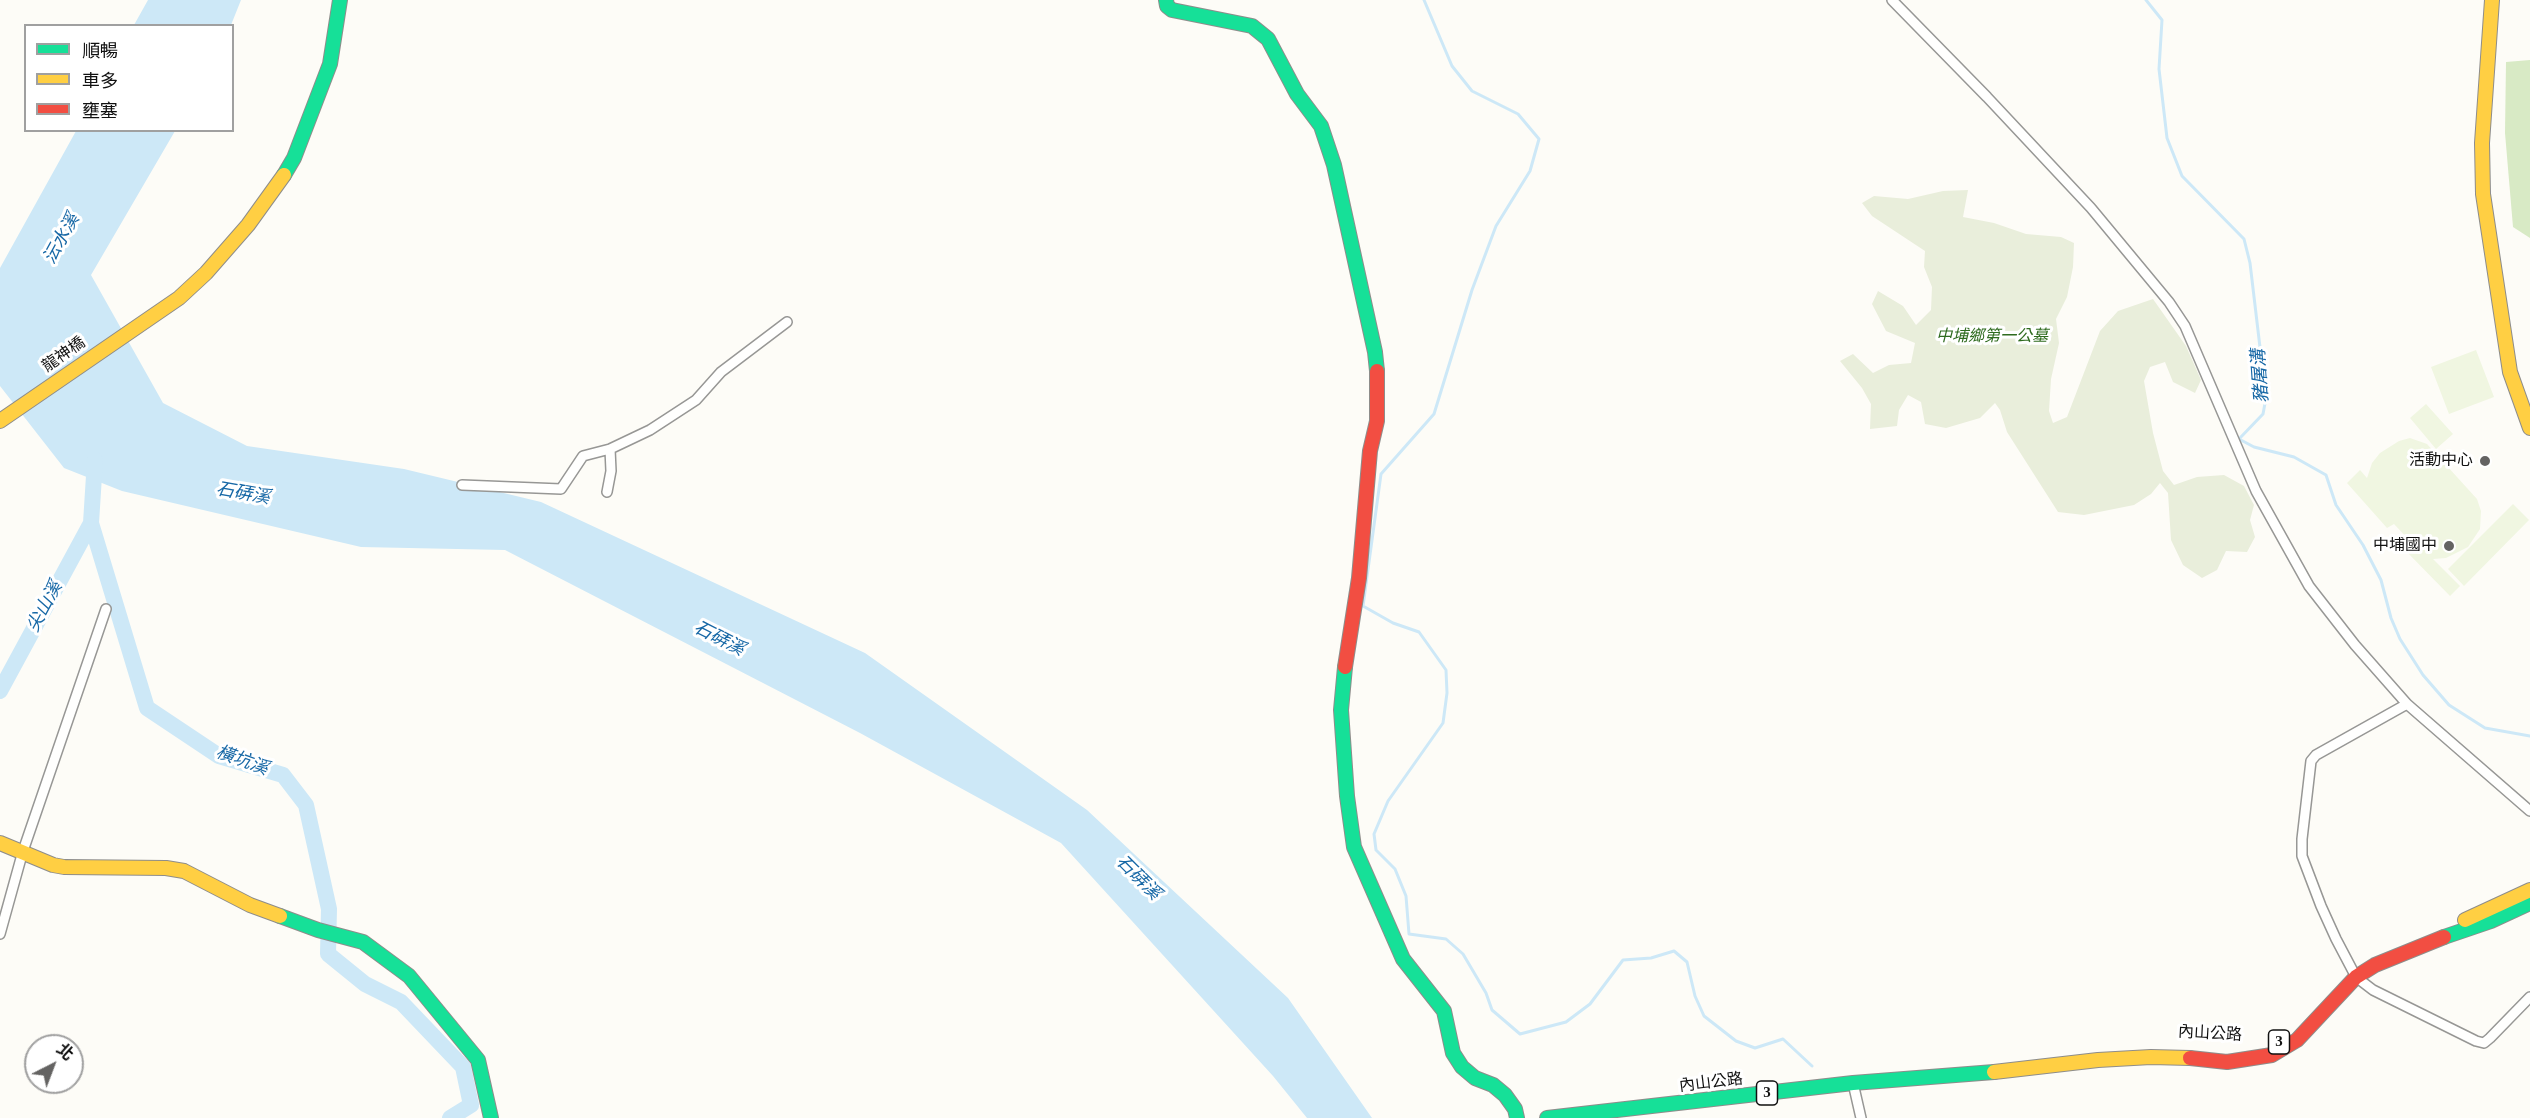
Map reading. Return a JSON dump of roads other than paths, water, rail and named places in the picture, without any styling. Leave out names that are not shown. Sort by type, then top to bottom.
[{"type":"street","name":"龍神橋","points":[[0,421],[178,298],[206,273],[249,225],[278,187],[294,158],[330,63],[336,37],[340,0]]},
{"type":"street","points":[[1166,0],[1167,6],[1172,10],[1252,26],[1268,39],[1297,94],[1321,126],[1334,165],[1375,352],[1378,386],[1377,421],[1370,451],[1359,579],[1349,632],[1341,710],[1347,796],[1354,847],[1403,959],[1444,1011],[1453,1053],[1462,1067],[1505,1095],[1515,1109],[1517,1118]]},
{"type":"street","points":[[1892,0],[2091,208],[2169,302],[2185,326],[2256,491],[2309,586],[2355,645],[2407,704],[2530,811]]},
{"type":"street","points":[[2492,0],[2482,143],[2483,194],[2506,353],[2530,428]]},
{"type":"street","points":[[462,484],[523,486],[557,491],[567,483],[583,456],[610,449],[650,430],[696,400],[721,372],[787,322]]},
{"type":"street","points":[[608,492],[611,471],[610,449]]},
{"type":"street","points":[[0,934],[23,851],[106,609]]},
{"type":"street","points":[[2407,704],[2316,755],[2309,767],[2302,856],[2332,931],[2354,973],[2382,995],[2437,1023],[2484,1042],[2530,997]]},
{"type":"street","points":[[0,843],[53,865],[64,867],[166,868],[184,871],[250,905],[318,930],[363,942],[409,976],[478,1060],[491,1118]]},
{"type":"street","name":"內山公路","points":[[1547,1118],[1853,1083],[1987,1073],[2098,1060],[2189,1058],[2238,1062],[2272,1055],[2297,1040],[2354,973],[2376,954],[2397,944],[2473,918],[2530,890]]},
{"type":"street","name":"內山公路","points":[[2354,973],[2490,921],[2530,903]]},
{"type":"street","points":[[1853,1083],[1861,1118]]},
{"type":"water","points":[[148,0],[241,0],[231,24],[135,24]]},
{"type":"water","points":[[75,132],[174,132],[91,275],[163,403],[247,446],[404,469],[541,502],[865,653],[1087,810],[1288,998],[1372,1118],[1307,1118],[1273,1076],[1061,843],[860,733],[505,550],[361,547],[122,491],[64,468],[0,386],[0,268]]},
{"type":"waterway","points":[[1424,0],[1452,66],[1472,91],[1518,114],[1539,139],[1530,171],[1496,226],[1472,290],[1434,414],[1381,474],[1363,606],[1393,623],[1419,632],[1446,670],[1447,693],[1443,723],[1388,801],[1374,834],[1376,850],[1395,869],[1406,896],[1409,934],[1446,939],[1463,954],[1486,993],[1492,1010],[1520,1034],[1566,1022],[1590,1004],[1623,960],[1651,958],[1674,951],[1687,962],[1695,996],[1704,1016],[1736,1041],[1755,1048],[1783,1039],[1812,1066]]},
{"type":"waterway","name":"豬屠溝","points":[[2146,0],[2162,20],[2159,69],[2167,138],[2182,176],[2244,239],[2250,263],[2266,398],[2263,414],[2239,439],[2254,447],[2294,457],[2326,475],[2336,505],[2363,545],[2381,580],[2391,618],[2400,639],[2423,675],[2449,705],[2485,728],[2530,736]]},
{"type":"waterway","name":"橫坑溪","points":[[95,460],[91,523],[147,708],[219,756],[283,775],[306,805],[329,909],[328,954],[365,984],[401,1002],[463,1067],[471,1105],[450,1118]]},
{"type":"waterway","name":"尖山溪","points":[[0,691],[91,523]]},
{"type":"place","name":"活動中心","points":[[2485,461]]},
{"type":"place","name":"中埔國中","points":[[2449,546]]},
{"type":"water label","name":"沄水溪","points":[[62,239]]},
{"type":"water label","name":"石硦溪","points":[[243,494]]},
{"type":"water label","name":"石硦溪","points":[[719,639]]},
{"type":"water label","name":"石硦溪","points":[[1138,878]]},
{"type":"park label","name":"中埔鄉第一公墓","points":[[1992,337]]}]
